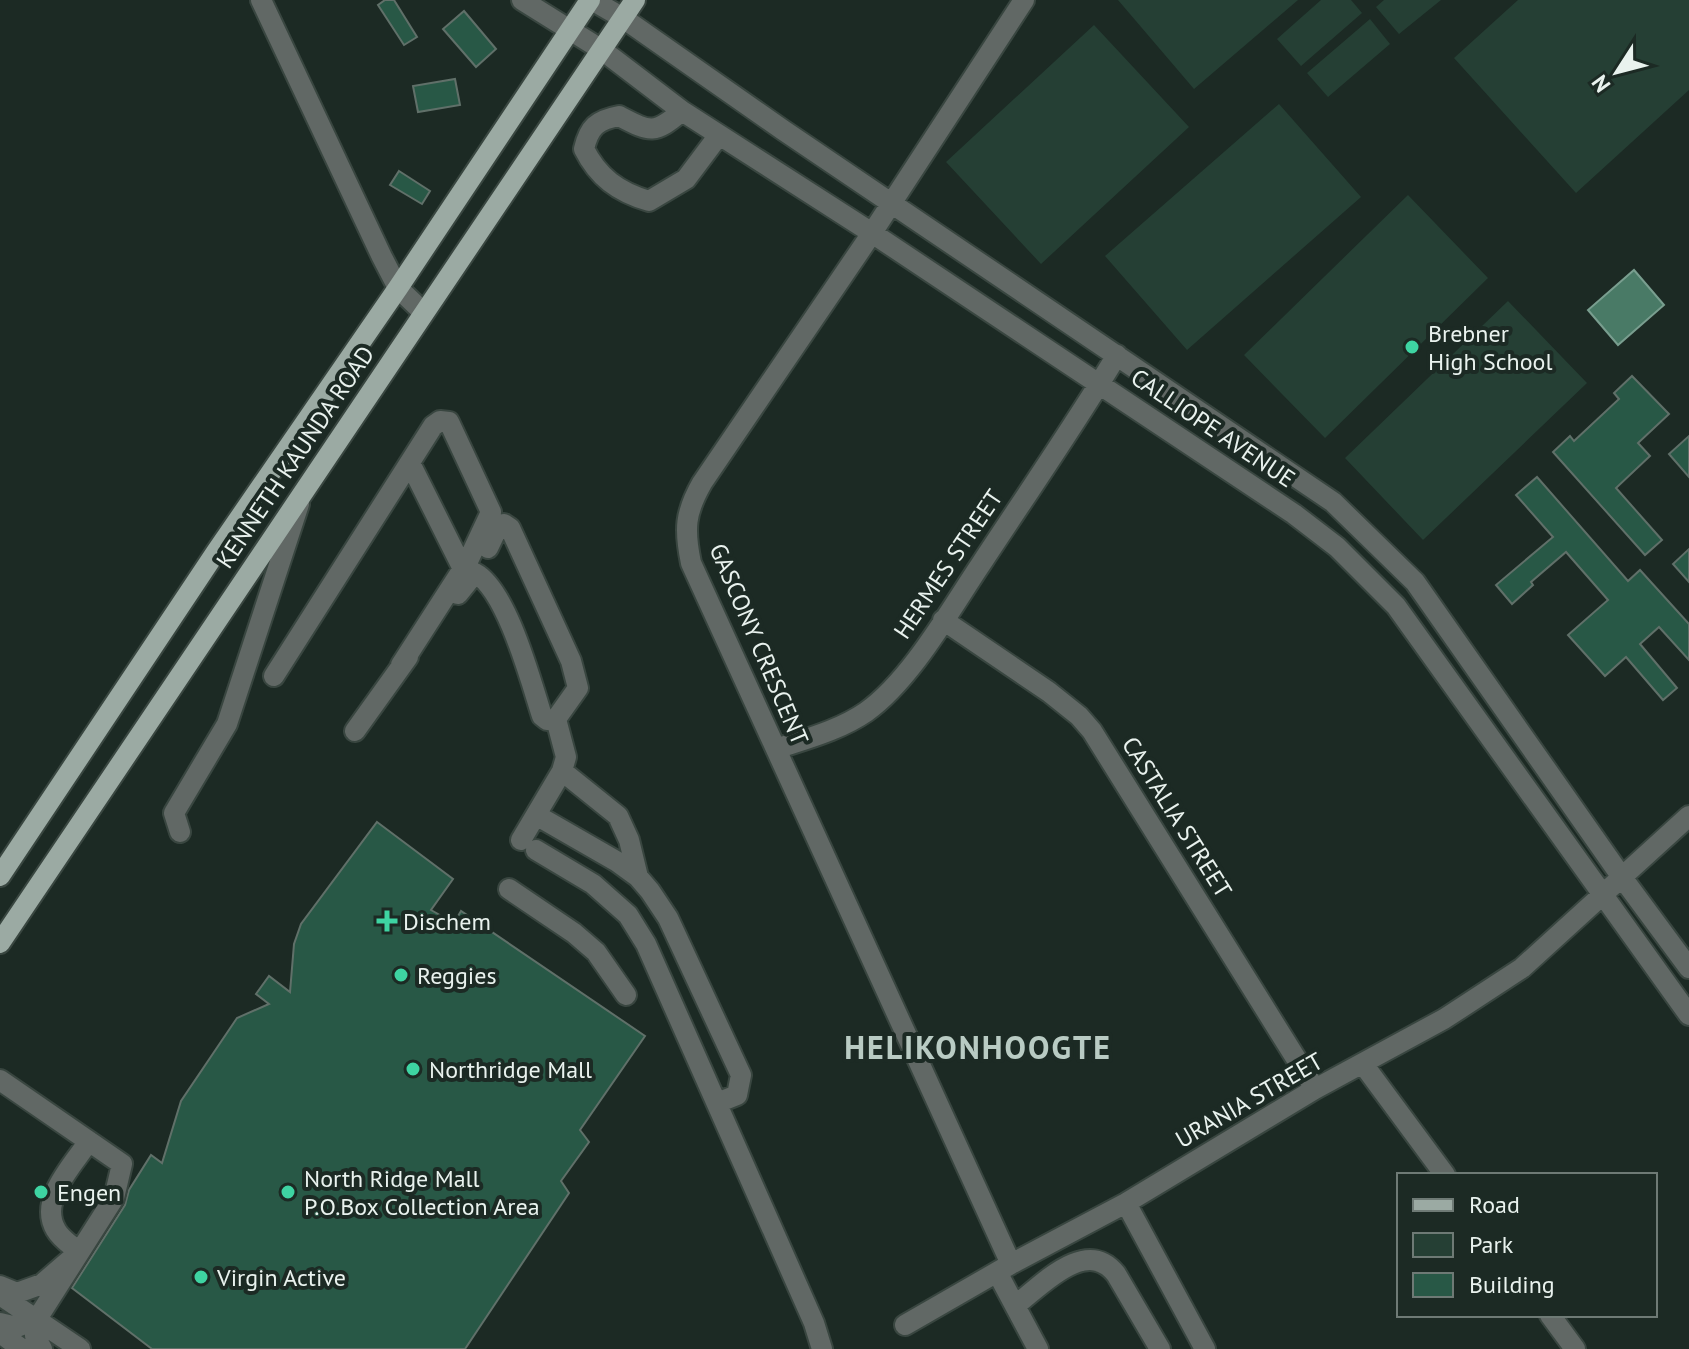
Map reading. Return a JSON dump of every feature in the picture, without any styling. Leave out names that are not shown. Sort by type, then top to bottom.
[{"type":"main road","name":"KENNETH KAUNDA ROAD","points":[[0,876],[591,0]]},
{"type":"main road","name":"KENNETH KAUNDA ROAD","points":[[0,943],[635,0]]},
{"type":"street","points":[[261,0],[398,288],[423,312]]},
{"type":"street","name":"CALLIOPE AVENUE","points":[[522,0],[602,50],[682,111],[1100,383],[1294,514],[1337,547],[1373,580],[1411,626],[1689,1015]]},
{"type":"street","name":"CALLIOPE AVENUE","points":[[591,0],[623,18],[890,203],[1333,502],[1415,582],[1689,968]]},
{"type":"street","name":"GASCONY CRESCENT","points":[[1024,0],[872,233],[702,483],[690,504],[687,517],[691,563],[776,749],[1004,1268],[1016,1305],[1038,1349]]},
{"type":"street","points":[[682,111],[663,127],[647,130],[619,116],[601,119],[588,131],[584,149],[593,166],[613,186],[649,201],[686,179],[719,135]]},
{"type":"street","name":"HERMES STREET","points":[[776,749],[821,734],[864,713],[887,695],[943,620],[1117,355]]},
{"type":"street","points":[[274,676],[433,426],[440,421],[449,422],[491,512],[470,569]]},
{"type":"street","points":[[355,731],[470,569],[498,527],[504,524],[510,528],[577,677],[578,688],[556,719],[547,720],[542,716],[516,635],[492,591],[470,569],[461,565],[410,463]]},
{"type":"street","points":[[180,832],[174,813],[227,724],[302,493]]},
{"type":"street","name":"CASTALIA STREET","points":[[943,620],[1049,692],[1092,731],[1315,1089]]},
{"type":"street","points":[[556,719],[566,757],[562,771],[536,815],[528,845],[593,884],[628,915],[646,944],[814,1323],[822,1349]]},
{"type":"street","points":[[562,771],[618,816],[629,840],[638,877]]},
{"type":"street","points":[[536,815],[638,877],[668,918],[741,1075],[737,1095],[717,1103]]},
{"type":"street","name":"URANIA STREET","points":[[905,1325],[1126,1203],[1315,1089],[1444,1019],[1522,968],[1689,816]]},
{"type":"street","points":[[509,889],[574,933],[596,952],[626,995]]},
{"type":"street","points":[[1363,1064],[1444,1173]]},
{"type":"street","points":[[0,1080],[122,1164],[114,1198],[37,1319],[35,1336],[42,1349]]},
{"type":"street","points":[[79,1252],[58,1234],[51,1211],[56,1190],[89,1141]]},
{"type":"street","points":[[1126,1203],[1205,1349]]},
{"type":"street","points":[[0,1286],[17,1293],[42,1284],[79,1252]]},
{"type":"street","points":[[1016,1305],[1070,1263],[1090,1260],[1106,1265],[1116,1274],[1160,1349]]},
{"type":"street","points":[[0,1295],[80,1349]]},
{"type":"street","points":[[1551,1317],[1575,1349]]},
{"type":"street","points":[[0,1323],[17,1327],[37,1319]]},
{"type":"street","points":[[0,1333],[22,1349]]},
{"type":"green space","points":[[1118,0],[1298,0],[1194,89]]},
{"type":"green space","points":[[1321,0],[1351,0],[1362,13],[1301,66],[1277,39]]},
{"type":"green space","points":[[1384,0],[1441,0],[1399,34],[1376,7]]},
{"type":"green space","points":[[1518,0],[1689,0],[1689,90],[1576,193],[1454,58]]},
{"type":"green space","points":[[1370,19],[1390,44],[1328,97],[1307,73]]},
{"type":"green space","points":[[1094,25],[1189,127],[1041,264],[946,162]]},
{"type":"green space","points":[[1279,104],[1361,197],[1187,350],[1105,256]]},
{"type":"green space","points":[[1408,195],[1488,278],[1325,438],[1244,355]]},
{"type":"green space","points":[[1508,301],[1587,383],[1423,540],[1345,458]]},
{"type":"shaded area","points":[[1634,270],[1664,305],[1618,345],[1588,310]]},
{"type":"building","points":[[385,0],[394,0],[417,37],[404,45],[378,5]]},
{"type":"building","points":[[464,11],[496,49],[476,67],[443,29]]},
{"type":"building","points":[[455,79],[460,105],[418,112],[413,86]]},
{"type":"building","points":[[399,171],[430,191],[422,204],[390,185]]},
{"type":"building","points":[[1632,376],[1669,414],[1638,443],[1650,456],[1616,488],[1662,540],[1645,555],[1553,452],[1570,436],[1574,441],[1619,399],[1614,393]]},
{"type":"building","points":[[1689,436],[1689,477],[1669,454]]},
{"type":"building","points":[[1537,477],[1628,581],[1640,570],[1689,624],[1689,660],[1659,627],[1640,644],[1677,688],[1663,700],[1626,657],[1605,676],[1568,635],[1608,600],[1566,552],[1531,582],[1533,585],[1512,604],[1496,585],[1553,537],[1516,495]]},
{"type":"building","points":[[1689,549],[1689,582],[1673,564]]},
{"type":"building","name":"Northridge Mall","points":[[377,822],[453,879],[431,910],[454,923],[461,911],[645,1036],[580,1130],[589,1142],[561,1181],[569,1193],[465,1349],[152,1349],[72,1288],[125,1205],[129,1190],[151,1155],[162,1163],[181,1101],[237,1018],[269,1004],[256,994],[269,976],[290,992],[294,944],[301,924]]},
{"type":"place","name":"Brebner High School","points":[[1412,347]]},
{"type":"place","name":"Dischem","points":[[387,921]]},
{"type":"place","name":"Reggies","points":[[401,975]]},
{"type":"place","name":"Northridge Mall","points":[[413,1069]]},
{"type":"place","name":"Engen","points":[[41,1192]]},
{"type":"place","name":"North Ridge Mall P.O.Box Collection Area","points":[[288,1192]]},
{"type":"place","name":"Virgin Active","points":[[201,1277]]},
{"type":"district","name":"HELIKONHOOGTE","points":[[978,1047]]}]
